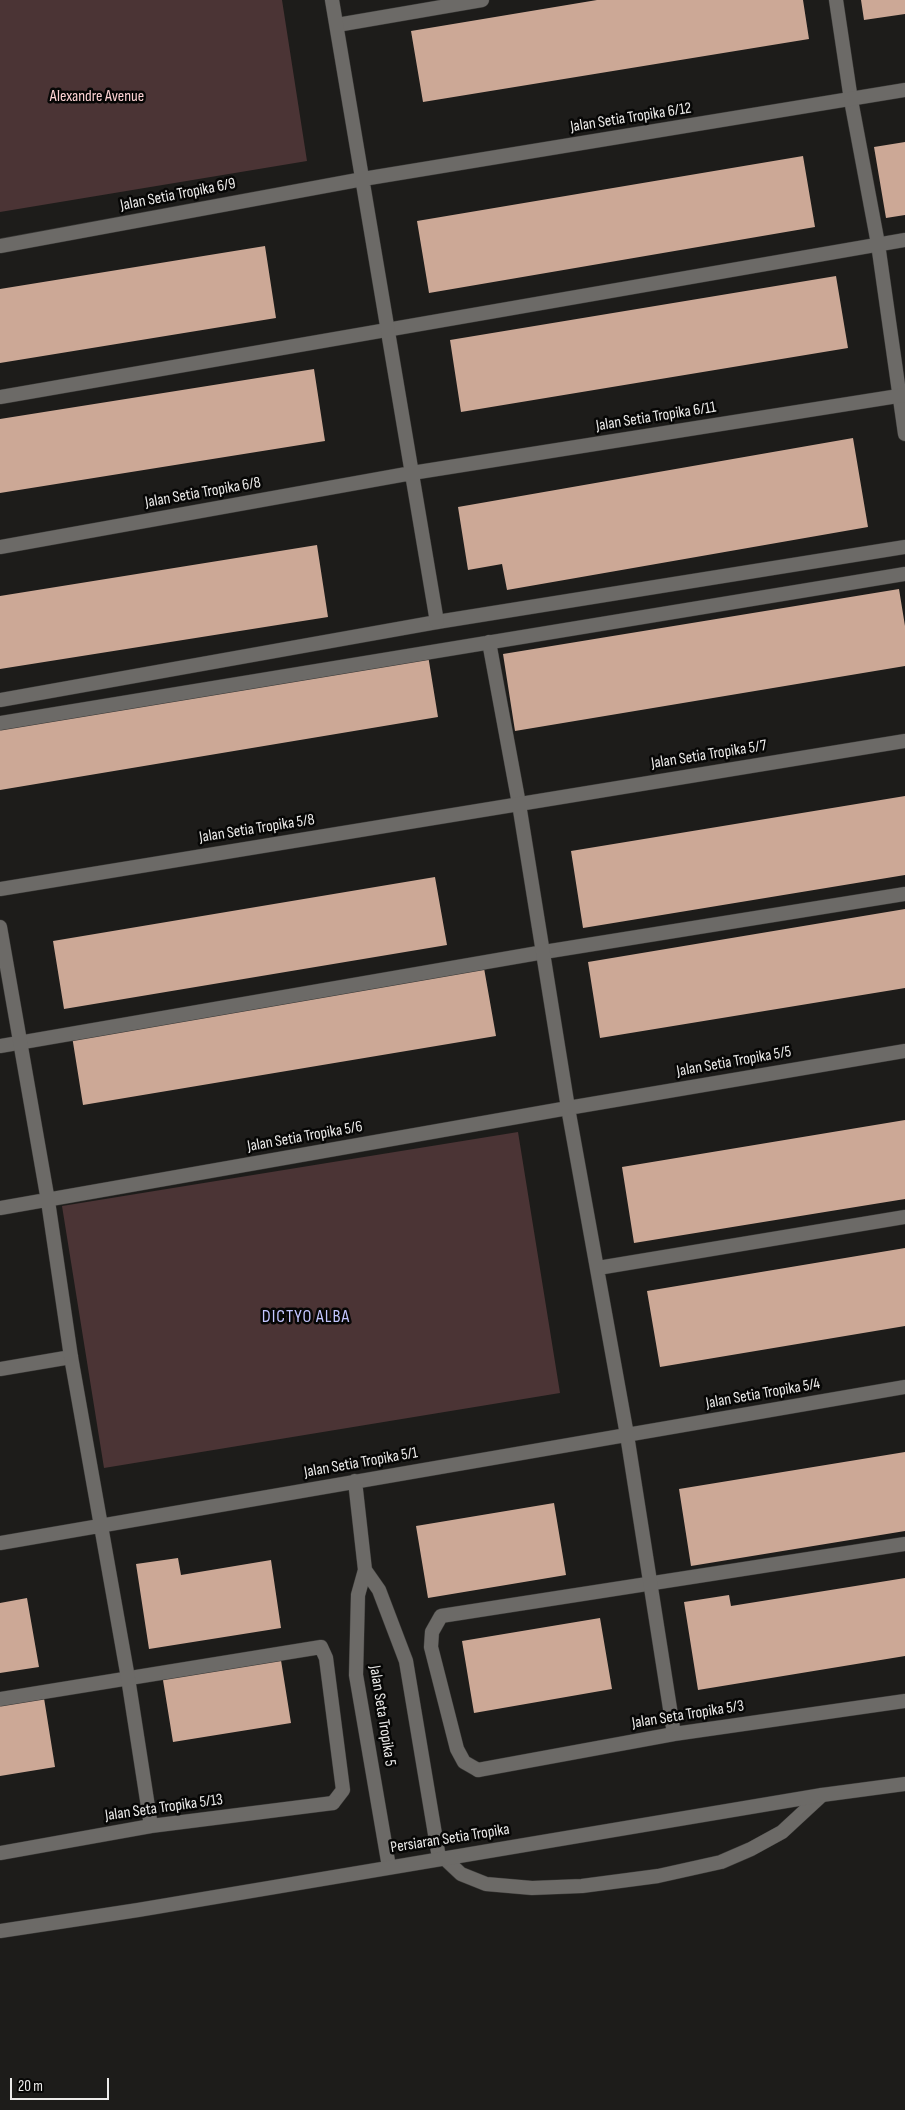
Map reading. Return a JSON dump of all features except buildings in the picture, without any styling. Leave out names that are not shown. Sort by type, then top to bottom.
[{"type":"street","points":[[332,0],[437,622]]},
{"type":"street","points":[[337,25],[482,0]]},
{"type":"street","points":[[836,0],[851,100],[878,244],[902,396],[905,434]]},
{"type":"street","name":"Jalan Setia Tropika 6/12","points":[[363,179],[905,90]]},
{"type":"street","name":"Jalan Setia Tropika 6/9","points":[[0,246],[363,179]]},
{"type":"street","points":[[0,397],[905,240]]},
{"type":"street","name":"Jalan Setia Tropika 6/11","points":[[412,473],[902,396]]},
{"type":"street","name":"Jalan Setia Tropika 6/8","points":[[0,547],[412,473]]},
{"type":"street","points":[[0,700],[437,622],[905,547]]},
{"type":"street","points":[[0,723],[905,574]]},
{"type":"street","points":[[489,642],[519,804],[568,1108],[627,1435],[674,1734]]},
{"type":"street","name":"Jalan Setia Tropika 5/7","points":[[519,804],[905,740]]},
{"type":"street","name":"Jalan Setia Tropika 5/8","points":[[0,889],[519,804]]},
{"type":"street","points":[[0,1046],[544,952],[905,894]]},
{"type":"street","points":[[0,927],[48,1200],[71,1357],[128,1678],[151,1826]]},
{"type":"street","name":"Jalan Setia Tropika 5/5","points":[[568,1108],[905,1051]]},
{"type":"street","name":"Jalan Setia Tropika 5/6","points":[[0,1208],[568,1108]]},
{"type":"street","points":[[598,1268],[905,1216]]},
{"type":"street","points":[[0,1369],[71,1357]]},
{"type":"street","name":"Jalan Setia Tropika 5/4","points":[[627,1435],[905,1387]]},
{"type":"street","name":"Jalan Setia Tropika 5/1","points":[[0,1543],[627,1435]]},
{"type":"street","name":"Jalan Seta Tropika 5","points":[[355,1481],[365,1570],[358,1595],[356,1675],[389,1866]]},
{"type":"street","points":[[651,1584],[905,1544]]},
{"type":"street","name":"Jalan Seta Tropika 5","points":[[365,1570],[379,1590],[406,1661],[442,1858]]},
{"type":"street","name":"Jalan Seta Tropika 5/3","points":[[651,1584],[441,1616],[432,1632],[431,1647],[457,1749],[464,1762],[478,1770],[674,1734],[905,1701]]},
{"type":"street","name":"Jalan Seta Tropika 5/13","points":[[0,1853],[151,1826],[333,1803],[343,1790],[326,1658],[321,1647],[128,1678]]},
{"type":"street","points":[[0,1699],[128,1678]]},
{"type":"street","name":"Persiaran Setia Tropika","points":[[0,1930],[138,1910],[389,1866],[822,1795],[905,1784]]},
{"type":"street","points":[[442,1858],[461,1874],[486,1884],[532,1888],[582,1886],[658,1876],[721,1862],[752,1849],[782,1832],[822,1795]]},
{"type":"green space","name":"Alexandre Avenue","points":[[0,0],[282,0],[307,161],[0,212]]},
{"type":"green space","name":"DICTYO ALBA","points":[[518,1132],[560,1393],[104,1468],[62,1206]]},
{"type":"district","name":"DICTYO ALBA","points":[[306,1317]]}]
